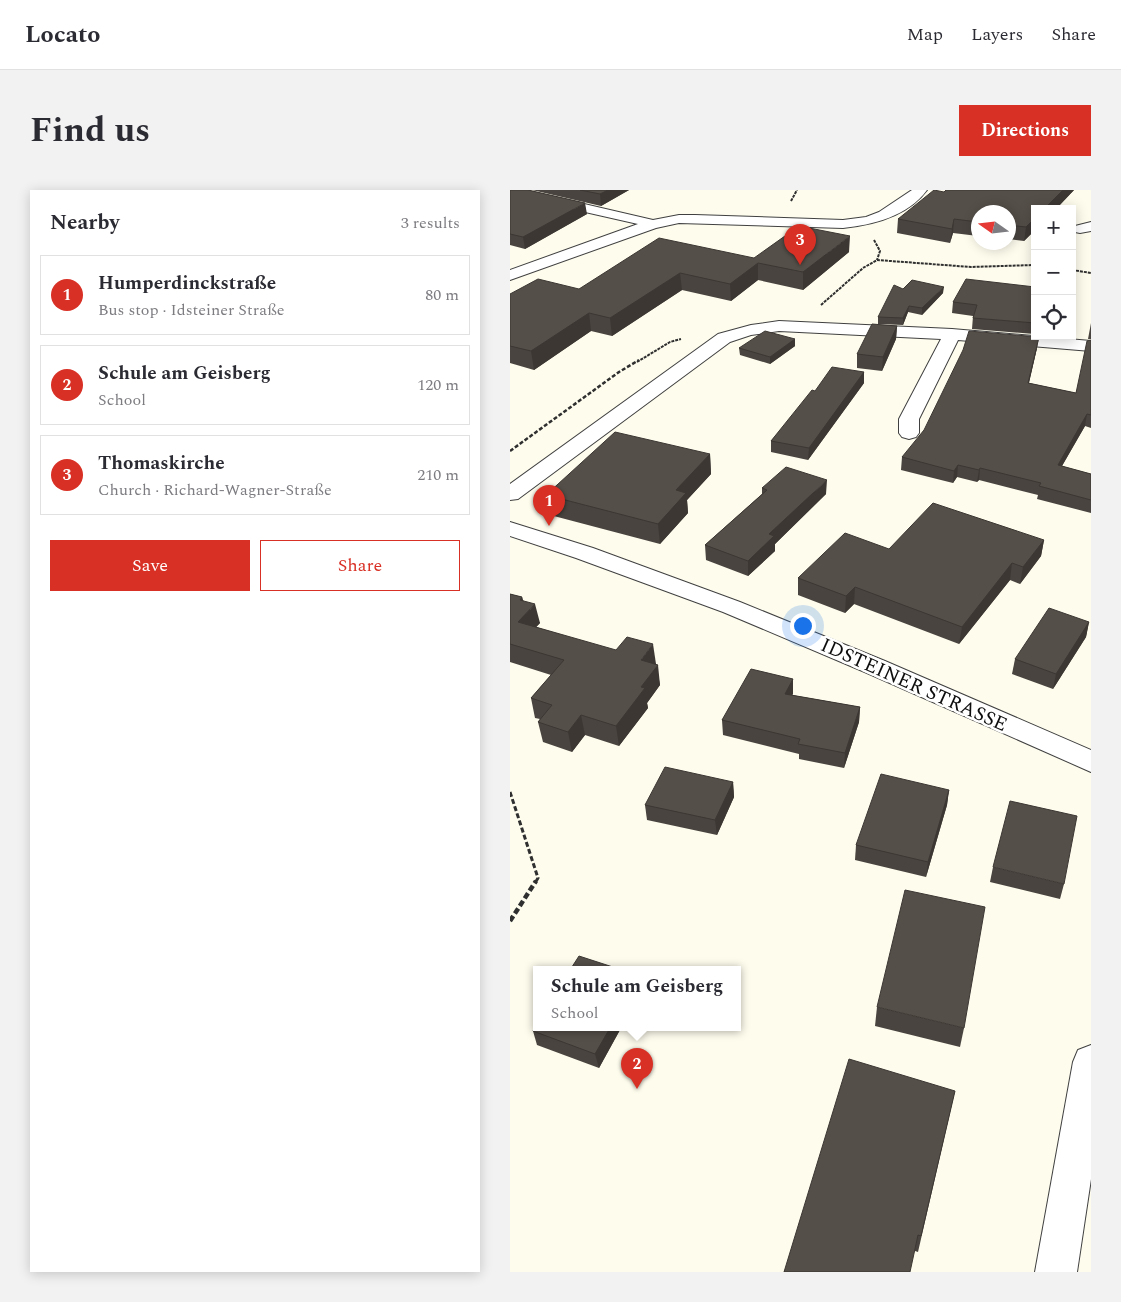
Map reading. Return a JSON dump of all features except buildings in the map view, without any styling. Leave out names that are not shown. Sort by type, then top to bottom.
[{"type":"street","points":[[510,275],[653,224],[695,219],[863,223],[889,214],[920,190]]},
{"type":"street","points":[[510,191],[653,224]]},
{"type":"street","points":[[510,494],[724,338],[762,326],[952,334],[1091,346]]},
{"type":"street","points":[[908,433],[909,419],[952,334]]},
{"type":"street","name":"IDSTEINER STRASSE","points":[[510,529],[615,563],[744,612],[832,648],[1091,762]]},
{"type":"street","points":[[1056,1272],[1091,1062]]},
{"type":"path","points":[[872,238],[880,251],[877,260]]},
{"type":"path","points":[[793,327],[836,294],[863,268],[877,260],[972,267],[1031,265]]},
{"type":"path","points":[[1076,271],[1091,273]]},
{"type":"path","points":[[510,451],[618,372],[670,342],[701,334],[734,335]]},
{"type":"path","points":[[510,792],[538,878],[510,921]]},
{"type":"place","name":"Thomaskirche","points":[[800,265]]},
{"type":"place","name":"Humperdinckstraße","points":[[549,526]]},
{"type":"place","name":"Schule am Geisberg","points":[[637,1089]]}]
